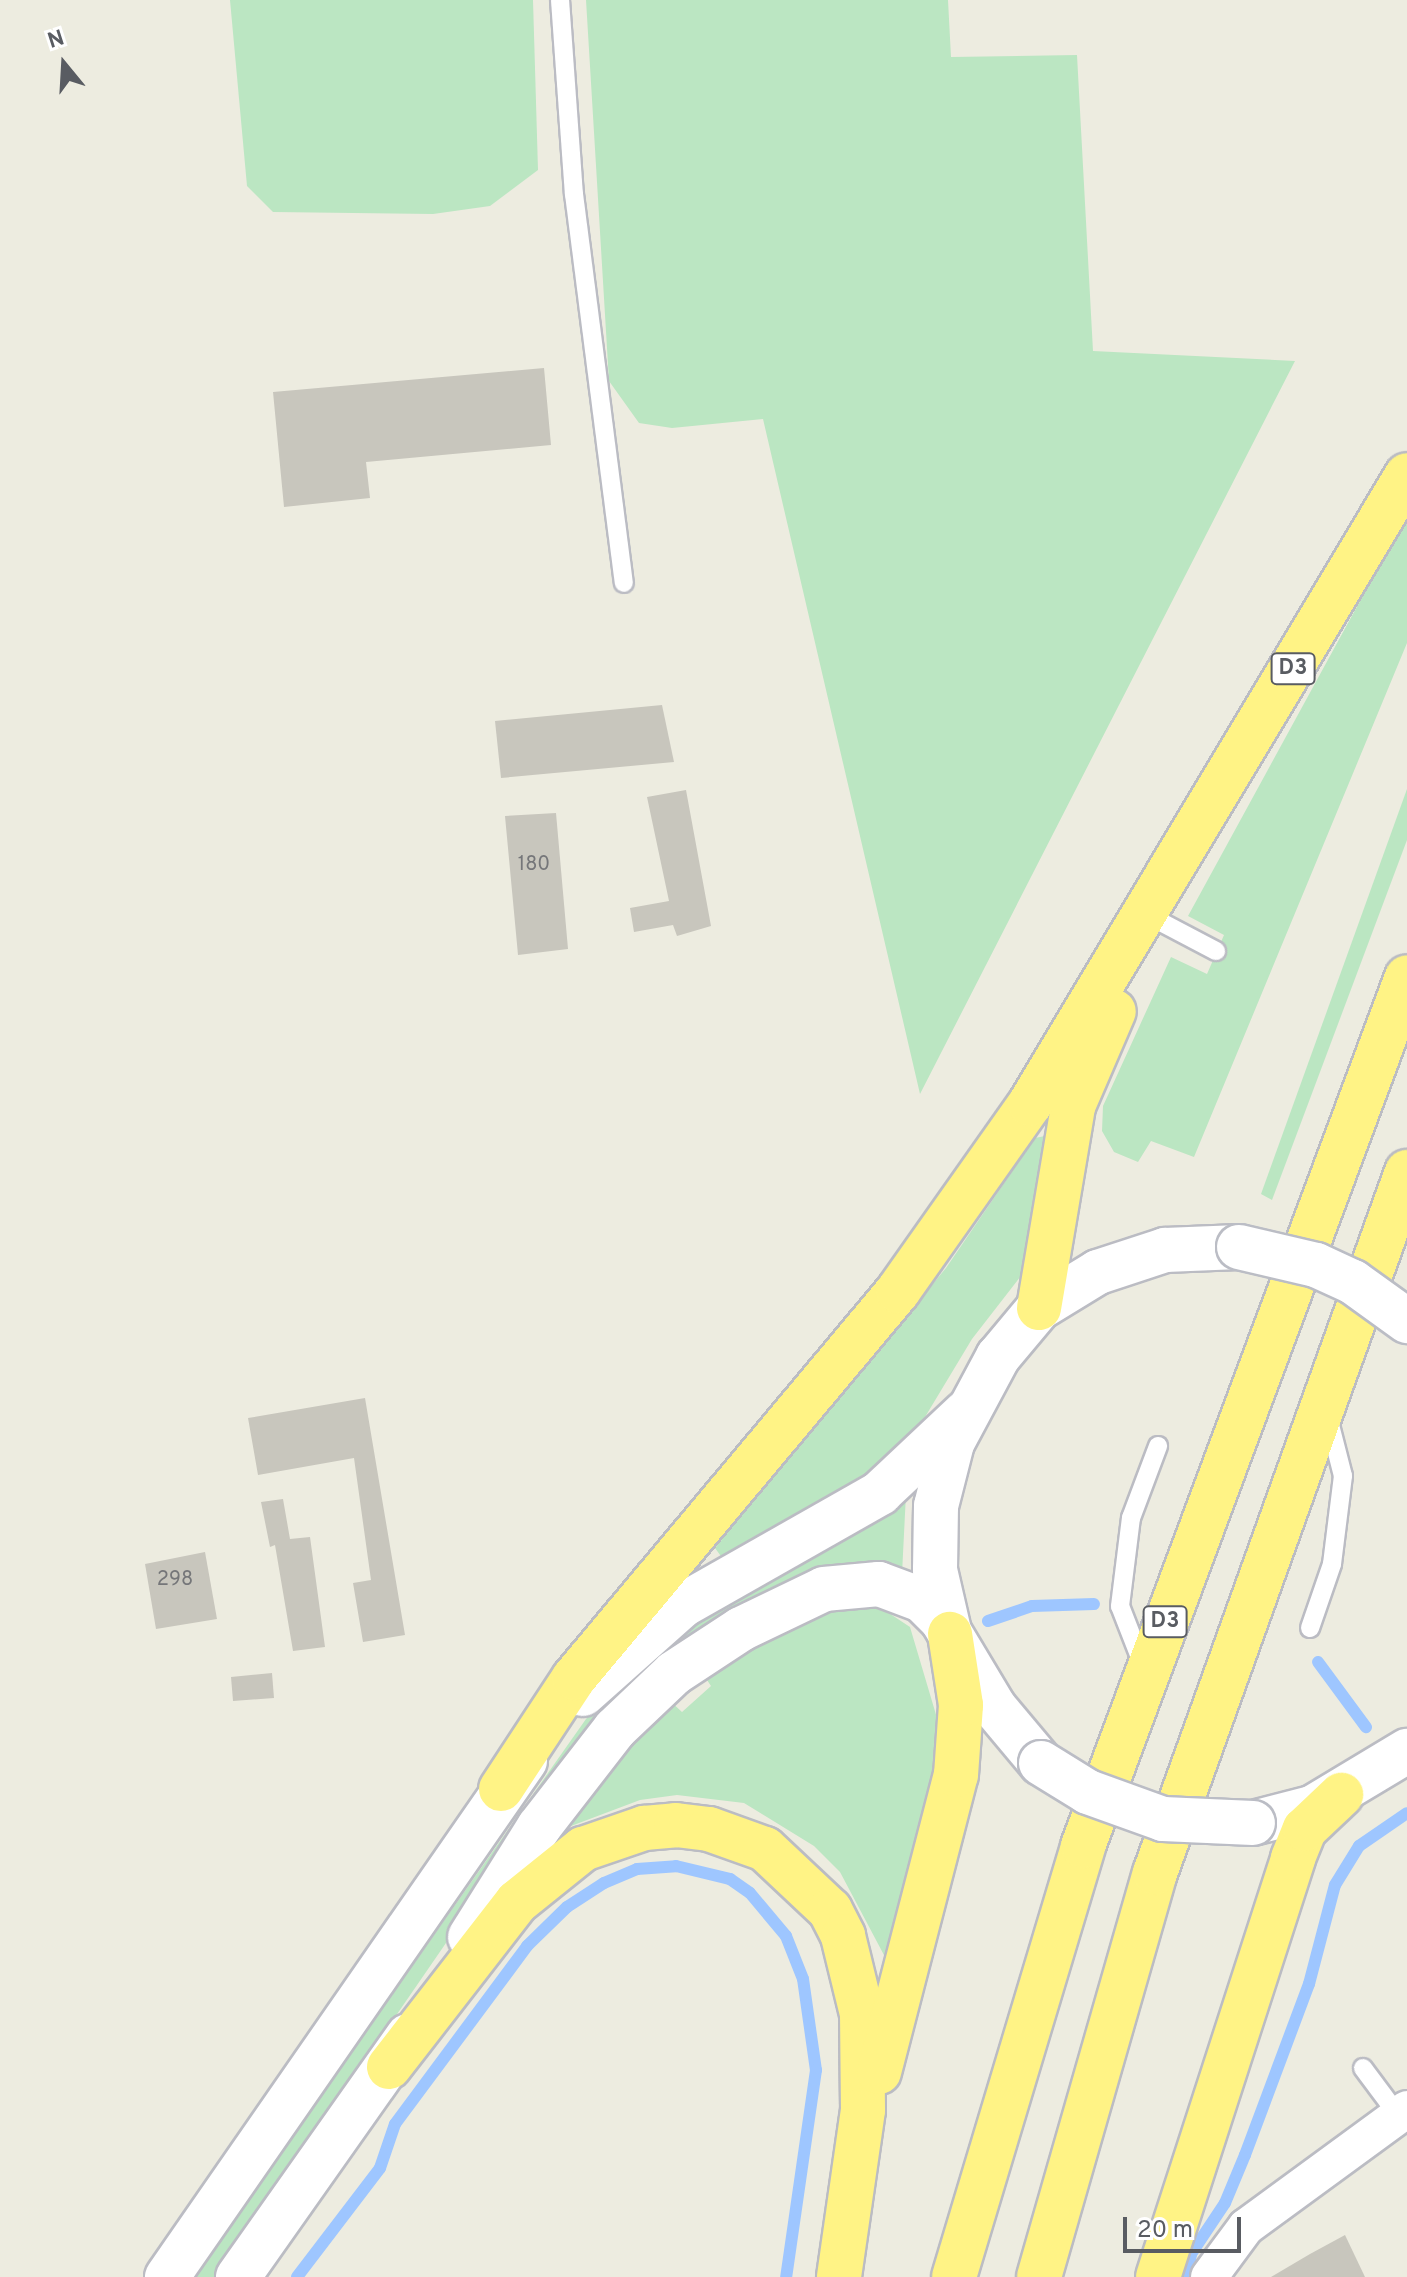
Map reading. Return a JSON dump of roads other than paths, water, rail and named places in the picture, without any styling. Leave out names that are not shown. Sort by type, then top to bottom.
[{"type":"highway","name":"D3","points":[[501,1789],[574,1678],[898,1291],[1030,1104],[1180,863],[1407,475]]},
{"type":"highway","name":"D3","points":[[1039,1308],[1073,1106],[1180,863]]},
{"type":"highway","name":"D3","points":[[954,2277],[1083,1846],[1407,977]]},
{"type":"highway","points":[[1039,2277],[1155,1873],[1407,1172]]},
{"type":"highway","points":[[839,2277],[856,2172],[956,1775],[961,1705],[950,1634]]},
{"type":"highway","points":[[1158,2277],[1293,1858],[1305,1829],[1341,1795]]},
{"type":"highway","points":[[389,2067],[517,1902],[556,1868],[623,1833],[676,1825],[709,1829],[765,1849],[790,1866],[830,1910],[843,1936],[862,2014],[856,2172]]},
{"type":"main road","points":[[950,1634],[935,1570],[936,1506],[965,1413],[998,1357],[1039,1308],[1131,1259],[1165,1250],[1239,1247],[1316,1265],[1353,1282],[1407,1321]]},
{"type":"main road","points":[[167,2277],[501,1789],[628,1648],[760,1557],[880,1493],[965,1413]]},
{"type":"main road","points":[[238,2277],[389,2067],[539,1827],[615,1729],[674,1673],[753,1622],[846,1584],[912,1593],[950,1634],[994,1707],[1041,1763],[1088,1792],[1151,1816],[1253,1823],[1341,1795],[1403,1757]]},
{"type":"street","points":[[1209,2277],[1246,2227],[1403,2112]]},
{"type":"lane","points":[[560,0],[574,194],[624,583]]},
{"type":"lane","points":[[1155,919],[1216,951]]},
{"type":"lane","points":[[1310,1628],[1332,1564],[1343,1476],[1324,1403]]},
{"type":"lane","points":[[1146,1673],[1120,1606],[1131,1518],[1158,1446]]},
{"type":"lane","points":[[1363,2068],[1403,2112]]},
{"type":"waterway","points":[[988,1621],[1032,1606],[1094,1604]]},
{"type":"waterway","points":[[1318,1662],[1366,1727]]},
{"type":"waterway","points":[[1187,2277],[1191,2254],[1225,2203],[1245,2155],[1309,1984],[1335,1885],[1359,1846],[1407,1813]]},
{"type":"waterway","points":[[297,2277],[380,2168],[395,2124],[527,1946],[567,1907],[604,1883],[637,1869],[676,1866],[730,1879],[750,1893],[786,1936],[803,1979],[816,2070],[786,2277]]}]
